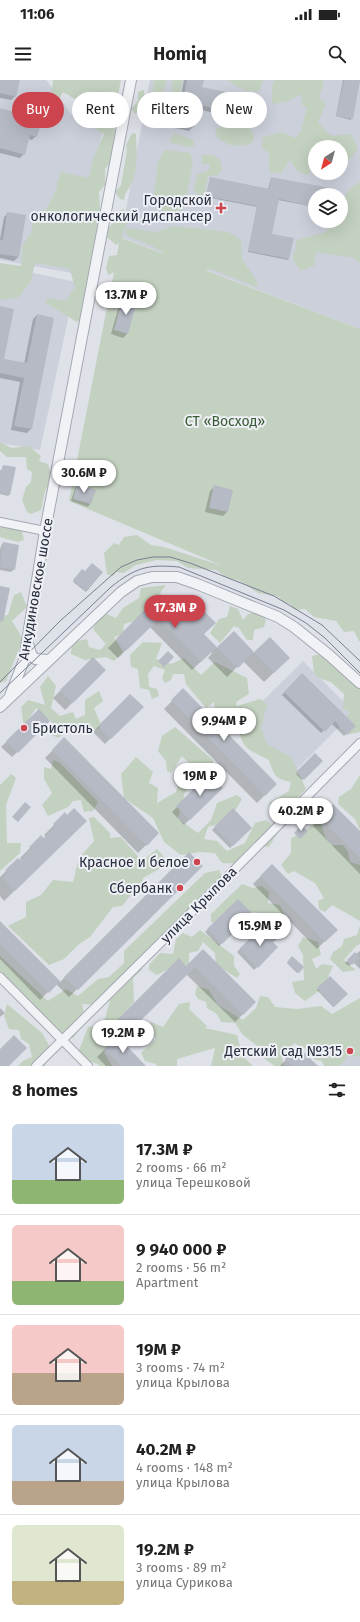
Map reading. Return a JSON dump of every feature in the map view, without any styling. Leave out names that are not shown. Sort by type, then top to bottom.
[{"type":"street","name":"Анкудиновское шоссе","points":[[10,696],[20,673],[27,642],[46,531],[131,80]]},
{"type":"street","points":[[0,522],[46,531]]},
{"type":"street","points":[[0,707],[47,660],[121,592],[137,581],[152,577],[177,577],[278,617],[308,636],[360,683]]},
{"type":"street","points":[[27,642],[31,654],[35,659],[47,660]]},
{"type":"street","name":"улица Крылова","points":[[36,1066],[360,743]]},
{"type":"street","points":[[0,977],[88,1066]]},
{"type":"shaded area","points":[[0,80],[46,80],[55,92],[12,92],[12,128],[64,128],[64,104],[72,114],[72,128],[103,128],[77,274],[0,260]]},
{"type":"shaded area","name":"Городской онкологический диспансер","points":[[150,80],[360,80],[360,329],[121,237],[141,128],[203,128],[203,92],[148,92]]},
{"type":"shaded area","points":[[0,266],[76,282],[40,450],[0,443]]},
{"type":"shaded area","points":[[303,661],[354,712],[291,775],[244,728],[246,717]]},
{"type":"shaded area","name":"Детский сад №315","points":[[350,1046],[360,1056],[360,1066],[334,1066]]},
{"type":"green space","points":[[53,80],[121,80],[119,92],[72,92],[72,97],[64,92],[52,92]]},
{"type":"green space","points":[[154,80],[165,80],[167,82],[163,92],[153,92]]},
{"type":"green space","points":[[173,80],[183,80],[180,92],[171,91]]},
{"type":"green space","points":[[228,80],[263,80],[260,91],[256,92],[243,90]]},
{"type":"green space","points":[[274,80],[322,80],[324,82],[319,98],[326,104],[318,122],[331,136],[351,134],[358,149],[348,161],[348,140],[308,140],[307,175],[298,172],[290,160],[281,173],[269,172],[269,153],[262,148],[263,137],[282,132],[295,138],[301,131],[307,107],[302,105],[301,94],[286,102],[272,104],[272,88]]},
{"type":"green space","points":[[137,102],[137,113],[135,114],[131,109]]},
{"type":"green space","points":[[95,128],[115,128],[111,162],[105,169],[105,185],[99,192],[100,209],[81,318],[77,322],[46,303],[47,298],[65,301],[75,288],[70,269],[35,263],[31,281],[19,297],[0,300],[0,263],[21,266],[23,244],[31,234],[35,212],[46,210],[57,188],[57,182],[61,172],[89,178],[93,159],[104,134]]},
{"type":"green space","points":[[215,129],[251,129],[254,138],[251,144],[240,146],[232,145],[217,137]]},
{"type":"green space","points":[[132,133],[136,134],[137,151],[135,174],[124,200],[120,199],[115,192],[121,185],[127,151],[126,145]]},
{"type":"green space","points":[[175,134],[193,140],[195,146],[187,147],[172,143],[170,139]]},
{"type":"green space","points":[[165,150],[190,153],[193,161],[185,206],[178,214],[160,210],[153,201],[158,162]]},
{"type":"green space","points":[[202,155],[213,155],[220,160],[222,169],[218,175],[208,176],[205,192],[202,197],[197,195],[194,188],[197,174],[208,171],[210,164],[201,164]]},
{"type":"green space","points":[[360,182],[360,264],[355,258],[316,252],[314,266],[301,271],[293,260],[297,240],[326,232],[328,228],[348,228],[348,192]]},
{"type":"green space","name":"СТ «Восход»","points":[[123,209],[131,215],[123,232],[122,238],[164,254],[151,245],[125,234],[127,228],[156,232],[174,226],[228,232],[241,240],[242,259],[258,283],[256,287],[212,269],[205,270],[360,329],[360,641],[354,631],[344,632],[336,621],[314,617],[305,609],[295,610],[290,604],[283,602],[279,597],[258,593],[238,580],[229,579],[216,570],[188,568],[177,561],[157,560],[136,565],[124,573],[116,572],[113,576],[107,574],[104,553],[114,543],[119,545],[124,537],[137,535],[151,545],[164,547],[223,566],[69,501],[114,272],[108,275],[106,268],[109,256],[117,255],[119,243],[116,245],[106,236],[109,227],[116,220],[116,213]]},
{"type":"green space","points":[[0,442],[12,448],[29,446],[41,456],[39,461],[48,464],[52,478],[45,491],[41,510],[31,514],[27,512],[22,500],[26,487],[31,482],[32,472],[27,469],[26,457],[7,457],[0,451]]},
{"type":"green space","points":[[0,525],[22,531],[24,540],[18,542],[0,537]]},
{"type":"green space","points":[[166,585],[160,593],[165,598],[160,609],[147,604],[138,620],[124,624],[123,634],[114,637],[123,652],[114,661],[106,657],[85,660],[71,654],[72,642],[87,639],[89,647],[100,650],[106,644],[93,629],[99,618],[107,614],[116,618],[123,608],[139,598],[141,588]]},
{"type":"green space","points":[[21,592],[27,607],[12,621],[23,639],[6,681],[0,683],[0,616],[8,615],[14,595]]},
{"type":"green space","points":[[230,606],[238,609],[243,620],[248,614],[258,611],[266,620],[264,627],[254,630],[253,640],[247,640],[239,628],[234,626],[220,643],[210,633],[219,619],[227,617]]},
{"type":"green space","points":[[143,642],[162,643],[156,659],[171,664],[184,658],[201,675],[215,662],[247,678],[249,694],[236,702],[237,706],[260,699],[267,704],[261,728],[267,744],[291,757],[306,789],[297,798],[296,806],[291,810],[271,811],[269,803],[289,791],[291,782],[278,778],[274,773],[269,760],[246,747],[241,738],[238,723],[223,719],[215,712],[214,702],[206,708],[186,684],[184,674],[173,674],[171,680],[165,683],[162,678],[165,670],[154,666],[148,674],[149,687],[157,689],[159,696],[152,699],[149,690],[140,688],[138,669],[131,667],[130,655]]},
{"type":"green space","points":[[326,653],[360,685],[360,732],[350,734],[344,732],[342,723],[350,713],[343,708],[344,694],[331,682],[319,678],[314,673],[312,656]]},
{"type":"green space","points":[[48,676],[56,686],[51,708],[60,716],[73,712],[76,719],[85,715],[85,700],[99,691],[103,701],[94,708],[102,727],[88,733],[75,726],[58,738],[50,734],[56,726],[36,708],[24,727],[21,707],[28,700],[45,705],[40,687]]},
{"type":"green space","points":[[175,727],[213,760],[215,772],[202,772],[185,792],[178,819],[198,833],[211,820],[217,803],[237,795],[242,799],[229,821],[208,827],[204,839],[217,841],[227,851],[245,843],[255,823],[266,820],[279,830],[269,847],[251,845],[247,864],[222,863],[215,853],[200,852],[181,855],[164,842],[153,818],[124,798],[121,774],[136,757],[153,772],[149,783],[158,788],[157,803],[176,792],[180,778],[194,768],[182,756],[171,773],[167,771],[166,761],[158,751],[162,736]]},
{"type":"green space","points":[[53,760],[59,762],[98,802],[93,811],[84,812],[81,800],[73,801],[68,807],[48,816],[42,805],[52,793],[44,779],[44,767],[51,769]]},
{"type":"green space","points":[[11,774],[16,778],[6,805],[7,843],[21,843],[20,853],[0,871],[0,785]]},
{"type":"green space","points":[[360,775],[360,830],[355,819],[338,804],[339,797],[351,789]]},
{"type":"green space","points":[[94,817],[110,833],[110,838],[121,837],[142,861],[157,849],[166,859],[161,868],[143,878],[143,890],[134,891],[122,906],[113,907],[90,937],[78,945],[64,959],[49,965],[8,926],[26,917],[26,902],[41,895],[53,880],[73,882],[79,858],[94,841],[89,818]]},
{"type":"green space","points":[[321,823],[326,839],[331,845],[343,845],[348,852],[350,862],[360,865],[360,921],[332,905],[325,912],[319,909],[318,901],[324,898],[315,883],[294,871],[288,874],[281,865],[291,853],[291,838],[302,833],[313,824]]},
{"type":"green space","points":[[219,870],[225,883],[214,894],[202,895],[201,909],[179,920],[170,940],[146,961],[141,971],[133,978],[134,1002],[112,1026],[113,1039],[104,1052],[112,1066],[99,1066],[98,1064],[76,1058],[88,1027],[103,1025],[110,1001],[100,1005],[82,1004],[86,1021],[73,1038],[45,1027],[37,1017],[18,1002],[14,992],[0,980],[0,956],[48,1001],[66,989],[78,996],[98,979],[109,977],[124,963],[124,951],[205,873]]},
{"type":"green space","points":[[242,884],[253,888],[262,886],[269,892],[268,903],[280,905],[287,920],[282,921],[281,926],[273,924],[270,914],[251,912],[216,923],[211,922],[211,914]]},
{"type":"green space","points":[[360,926],[360,944],[356,946],[344,960],[356,970],[343,972],[330,959],[333,952],[342,946],[344,939],[357,935]]},
{"type":"green space","points":[[200,930],[234,956],[234,966],[240,974],[237,978],[216,965],[215,953],[203,942],[198,951],[189,953],[189,965],[174,966],[157,975],[149,970],[149,965],[160,953],[173,954],[176,939],[183,933],[192,937]]},
{"type":"green space","points":[[303,937],[318,942],[321,955],[312,959],[316,969],[322,964],[333,966],[323,988],[305,1001],[295,993],[292,982],[304,980],[303,955],[298,946]]},
{"type":"green space","points":[[197,986],[209,990],[218,1005],[243,1020],[256,1008],[260,996],[268,997],[275,1007],[297,1009],[321,1006],[332,1014],[360,998],[360,1057],[348,1055],[340,1066],[324,1066],[322,1061],[315,1060],[310,1051],[294,1043],[282,1058],[284,1066],[275,1066],[259,1055],[259,1047],[243,1035],[235,1023],[221,1022],[217,1014],[207,1008],[206,1002],[198,999],[195,994]]},
{"type":"green space","points":[[190,1002],[189,1009],[207,1026],[205,1028],[237,1035],[242,1055],[253,1066],[211,1066],[215,1048],[177,1059],[177,1066],[157,1066],[156,1064],[145,1061],[141,1053],[156,1039],[148,1025],[151,1022],[163,1027],[179,1004]]},
{"type":"green space","points":[[7,1004],[42,1033],[50,1047],[45,1066],[18,1066],[23,1061],[32,1057],[29,1044],[21,1039],[19,1030],[9,1029],[4,1016]]},
{"type":"building","points":[[0,80],[20,80],[17,92],[12,92],[12,96],[0,93]]},
{"type":"building","points":[[187,80],[204,80],[202,87],[226,92],[211,92],[211,108],[203,106],[203,92],[185,92]]},
{"type":"building","points":[[344,80],[360,80],[353,119],[336,116]]},
{"type":"building","points":[[0,108],[12,111],[12,128],[40,128],[37,137],[30,135],[25,155],[0,148]]},
{"type":"building","points":[[210,177],[269,189],[271,177],[330,188],[308,188],[308,205],[279,199],[272,234],[294,238],[289,259],[248,251],[257,206],[206,196]]},
{"type":"building","points":[[7,212],[26,215],[19,257],[0,254],[0,240],[3,240]]},
{"type":"building","points":[[123,297],[137,301],[128,334],[114,330]]},
{"type":"building","points":[[0,306],[14,309],[4,359],[27,363],[37,314],[54,318],[32,429],[14,426],[24,378],[0,373]]},
{"type":"building","points":[[3,465],[16,467],[10,495],[0,493],[0,470],[2,470]]},
{"type":"building","points":[[77,484],[96,490],[91,504],[73,499]]},
{"type":"building","points":[[214,485],[233,490],[228,512],[209,508]]},
{"type":"building","points":[[3,542],[19,545],[15,570],[0,567]]},
{"type":"building","points":[[92,563],[103,572],[87,591],[73,580],[82,569],[85,571]]},
{"type":"building","points":[[0,586],[10,588],[3,622],[0,621]]},
{"type":"building","points":[[179,600],[193,611],[195,609],[201,615],[205,612],[216,623],[204,634],[217,647],[201,662],[159,619],[127,650],[116,639],[148,606],[160,618]]},
{"type":"building","points":[[234,631],[254,652],[238,668],[217,647]]},
{"type":"building","points":[[270,637],[290,658],[274,673],[254,652]]},
{"type":"building","points":[[168,651],[174,657],[164,667],[158,661]]},
{"type":"building","points":[[93,657],[106,670],[73,703],[60,690]]},
{"type":"building","points":[[302,673],[356,726],[347,735],[335,721],[325,732],[284,692]]},
{"type":"building","points":[[183,688],[277,784],[265,796],[171,700]]},
{"type":"building","points":[[130,694],[144,707],[111,739],[98,726]]},
{"type":"building","points":[[39,709],[50,721],[18,753],[6,741]]},
{"type":"building","points":[[64,737],[159,833],[147,846],[52,750]]},
{"type":"building","points":[[315,753],[323,761],[304,780],[296,772]]},
{"type":"building","points":[[209,774],[223,788],[190,820],[176,806]]},
{"type":"building","points":[[25,802],[31,807],[18,822],[12,817]]},
{"type":"building","points":[[333,804],[360,831],[360,858],[320,818]]},
{"type":"building","points":[[74,808],[87,821],[15,891],[2,878],[8,873],[5,870],[18,858],[20,860],[32,849],[29,847],[41,835],[44,838],[55,827],[53,824],[65,812],[67,815]]},
{"type":"building","points":[[233,808],[252,828],[233,846],[214,827]]},
{"type":"building","points":[[302,825],[308,831],[300,839],[294,833]]},
{"type":"building","points":[[189,852],[203,866],[78,990],[64,977]]},
{"type":"building","points":[[272,864],[338,930],[325,942],[260,876]]},
{"type":"building","points":[[238,899],[253,914],[222,944],[207,929]]},
{"type":"building","points":[[0,921],[60,981],[49,993],[0,944]]},
{"type":"building","points":[[264,925],[277,939],[273,942],[278,947],[258,968],[239,949]]},
{"type":"building","points":[[203,949],[256,1002],[243,1015],[195,967],[125,1036],[113,1024],[179,958],[186,966]]},
{"type":"building","points":[[355,952],[360,957],[352,965],[347,960]]},
{"type":"building","points":[[292,956],[304,967],[299,973],[287,962]]},
{"type":"building","points":[[330,976],[348,994],[334,1007],[317,988]]},
{"type":"building","points":[[14,1035],[27,1048],[9,1066],[0,1066],[0,1049]]},
{"type":"building","points":[[117,1036],[146,1066],[121,1066],[104,1049]]},
{"type":"building","points":[[297,1046],[318,1066],[292,1066],[285,1059]]},
{"type":"tram line","points":[[0,682],[60,621],[121,567],[137,560],[153,557],[170,557],[190,563],[274,596],[322,625],[360,661]]},
{"type":"tram line","points":[[0,693],[111,587],[127,575],[142,569],[158,566],[179,567],[284,610],[306,623],[325,638],[360,673]]},
{"type":"place","name":"Городской онкологический диспансер","points":[[221,208]]},
{"type":"place","name":"Бристоль","points":[[24,728]]},
{"type":"place","name":"Красное и белое","points":[[197,862]]},
{"type":"place","name":"Сбербанк","points":[[180,888]]},
{"type":"place","name":"Детский сад №315","points":[[350,1051]]}]
